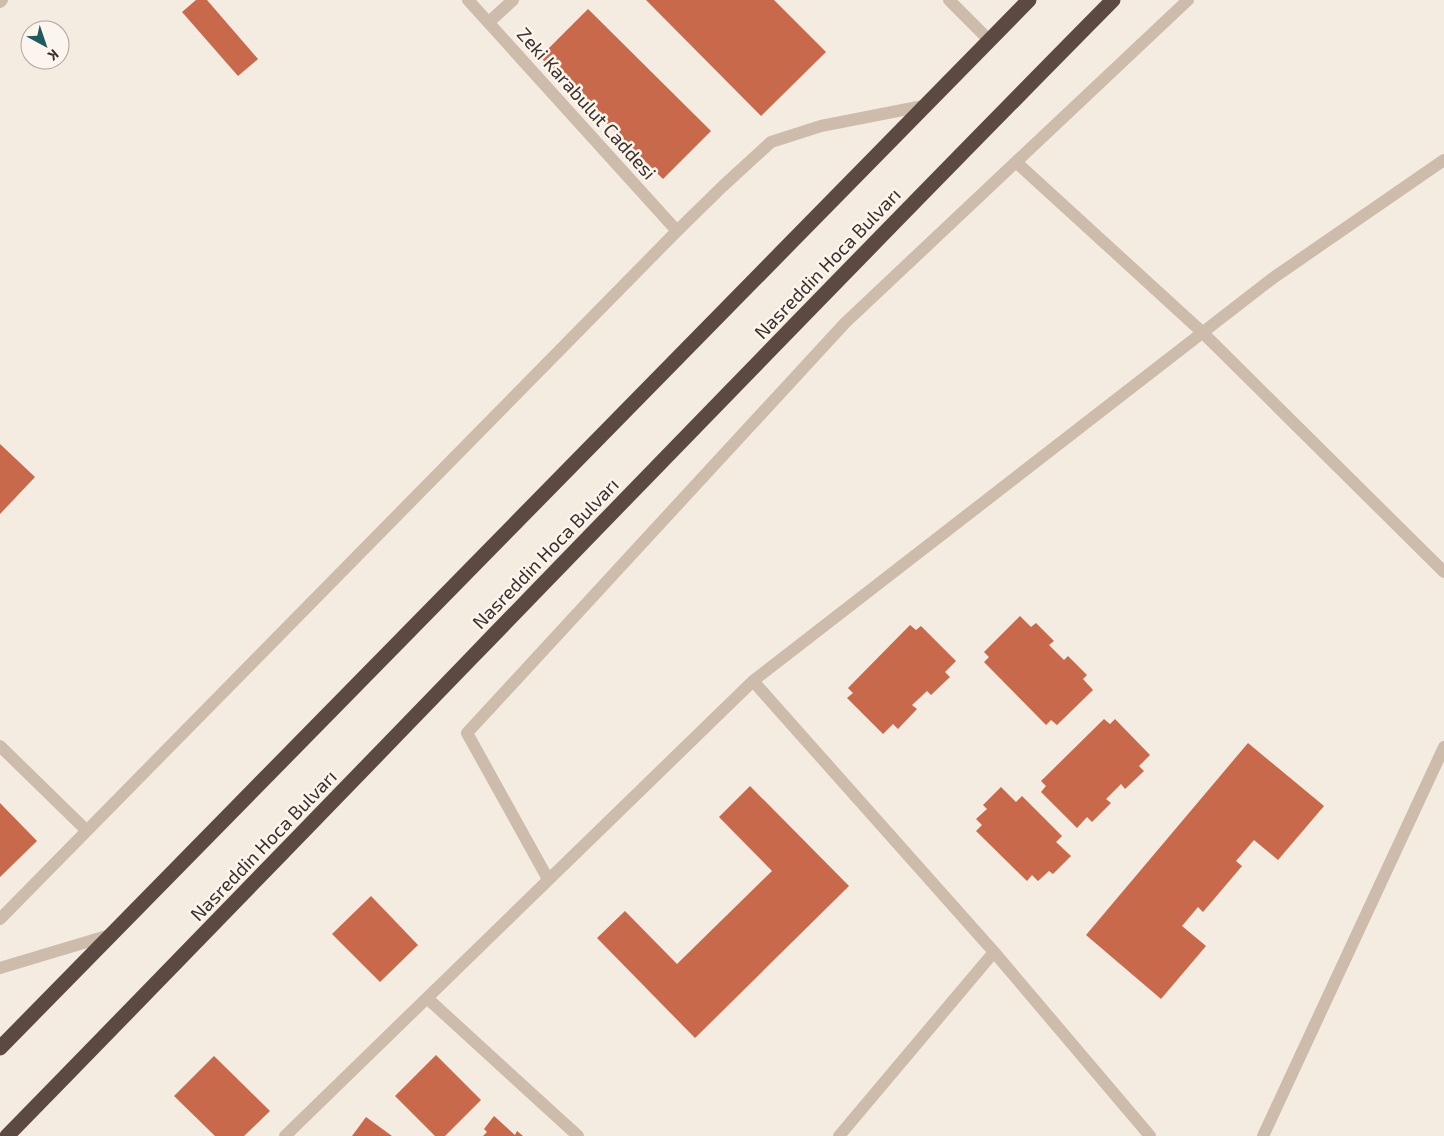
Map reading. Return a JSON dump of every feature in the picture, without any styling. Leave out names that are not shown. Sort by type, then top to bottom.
[{"type":"highway","name":"Nasreddin Hoca Bulvarı","points":[[7,1136],[285,852],[702,419],[1113,0]]},
{"type":"highway","points":[[0,1048],[647,390],[1024,3]]},
{"type":"street","name":"Zeki Karabulut Caddesi","points":[[468,0],[677,231]]},
{"type":"street","points":[[489,22],[512,0]]},
{"type":"street","points":[[949,0],[989,40]]},
{"type":"street","points":[[548,880],[466,733],[845,323],[1188,0]]},
{"type":"street","points":[[0,919],[677,231],[771,142],[821,126],[924,106]]},
{"type":"street","points":[[285,1136],[753,681],[1273,278],[1444,160]]},
{"type":"street","points":[[1016,162],[1202,332],[1444,572]]},
{"type":"street","points":[[753,681],[994,952],[1150,1136]]},
{"type":"street","points":[[0,746],[86,830]]},
{"type":"street","points":[[1263,1136],[1444,747]]},
{"type":"street","points":[[0,968],[110,936]]},
{"type":"street","points":[[839,1136],[994,952]]},
{"type":"street","points":[[427,998],[578,1136]]},
{"type":"building","points":[[196,0],[207,0],[258,59],[238,76],[182,12]]},
{"type":"building","points":[[646,0],[774,0],[826,52],[761,116]]},
{"type":"building","points":[[588,9],[711,131],[663,179],[540,57]]},
{"type":"building","points":[[0,444],[35,477],[0,514]]},
{"type":"building","points":[[1020,616],[1031,627],[1036,623],[1054,641],[1049,645],[1064,660],[1068,656],[1087,675],[1083,679],[1093,690],[1057,725],[1051,720],[1046,725],[984,662],[989,657],[984,652]]},
{"type":"building","points":[[910,625],[916,630],[921,626],[956,661],[945,672],[950,677],[931,695],[927,691],[912,705],[917,709],[898,729],[893,724],[883,734],[847,698],[853,693],[848,688]]},
{"type":"building","points":[[1104,719],[1110,724],[1115,719],[1150,755],[1139,766],[1144,771],[1125,789],[1121,784],[1106,799],[1111,803],[1092,822],[1087,817],[1077,828],[1041,792],[1046,786],[1041,781]]},
{"type":"building","points":[[1248,743],[1324,806],[1278,860],[1254,840],[1236,861],[1242,866],[1203,912],[1198,907],[1182,926],[1206,946],[1161,999],[1086,935]]},
{"type":"building","points":[[750,786],[849,886],[695,1038],[597,938],[625,911],[677,964],[772,871],[719,817]]},
{"type":"building","points":[[1001,787],[1016,802],[1022,796],[1062,836],[1056,842],[1071,856],[1053,874],[1049,871],[1038,881],[1032,875],[1027,881],[976,831],[982,825],[976,819],[987,809],[983,805]]},
{"type":"building","points":[[0,803],[37,841],[0,877]]},
{"type":"building","points":[[371,896],[418,945],[380,982],[332,934]]},
{"type":"building","points":[[436,1055],[481,1100],[445,1136],[435,1136],[395,1096]]},
{"type":"building","points":[[214,1056],[270,1111],[244,1136],[215,1136],[174,1096]]},
{"type":"building","points":[[494,1116],[515,1135],[517,1131],[523,1136],[483,1136],[487,1132],[484,1129]]},
{"type":"building","points":[[366,1117],[392,1136],[352,1136]]}]
